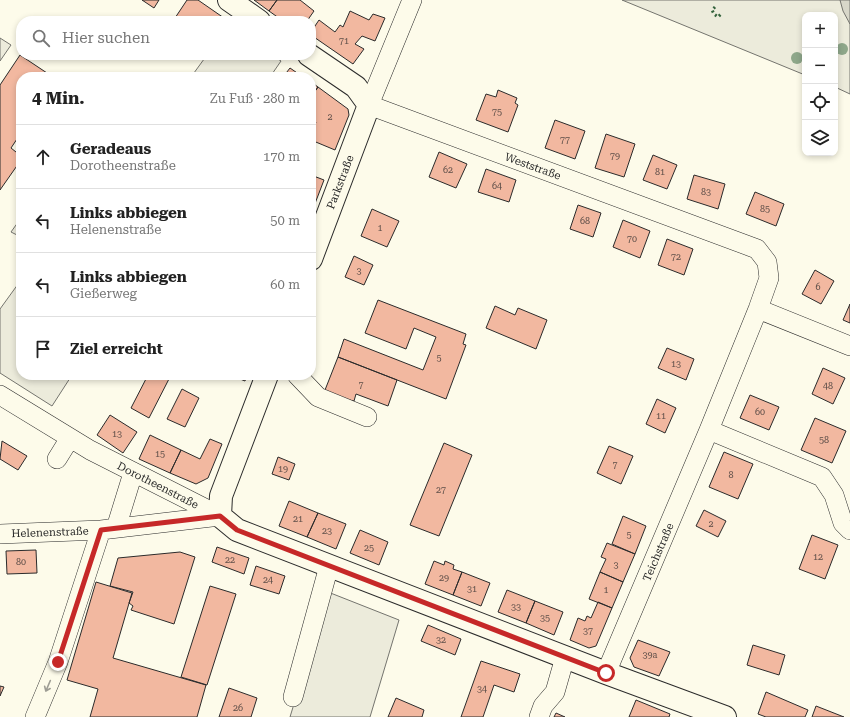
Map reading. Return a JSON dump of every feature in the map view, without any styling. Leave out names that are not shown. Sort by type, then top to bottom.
[{"type":"main road","points":[[229,0],[252,16]]},
{"type":"main road","points":[[316,60],[356,87],[369,106]]},
{"type":"main road","name":"Parkstraße","points":[[316,246],[369,106]]},
{"type":"main road","points":[[220,516],[221,496],[265,380]]},
{"type":"main road","name":"Dorotheenstraße","points":[[220,516],[237,530],[606,673],[725,717]]},
{"type":"street","points":[[369,106],[412,0]]},
{"type":"street","name":"Weststraße","points":[[369,106],[757,249],[767,262]]},
{"type":"street","name":"Teichstraße","points":[[606,673],[709,430],[758,309],[769,278],[767,262]]},
{"type":"street","points":[[758,309],[850,346]]},
{"type":"street","points":[[302,380],[318,397],[368,417]]},
{"type":"street","name":"Dorotheenstraße","points":[[0,395],[70,438],[133,473],[220,516]]},
{"type":"street","points":[[709,430],[822,477],[834,495],[843,523],[850,530]]},
{"type":"street","points":[[57,459],[70,438]]},
{"type":"street","points":[[35,717],[58,662],[109,529],[133,473]]},
{"type":"street","name":"Helenenstraße","points":[[0,534],[109,529],[220,516]]},
{"type":"street","points":[[293,697],[329,566]]},
{"type":"street","points":[[539,717],[543,706],[555,692],[565,657]]},
{"type":"shaded area","points":[[622,0],[850,0],[850,94],[838,88],[838,12],[802,12],[802,74]]},
{"type":"shaded area","points":[[840,0],[850,0],[850,24],[843,11]]},
{"type":"shaded area","points":[[0,38],[11,45],[0,61]]},
{"type":"shaded area","points":[[203,60],[281,61],[273,72],[195,72]]},
{"type":"shaded area","points":[[16,225],[16,234],[11,232]]},
{"type":"shaded area","points":[[16,287],[16,380],[69,380],[52,406],[0,373],[0,309]]},
{"type":"shaded area","points":[[328,592],[399,620],[370,717],[290,717]]},
{"type":"building","points":[[142,0],[159,0],[154,8]]},
{"type":"building","points":[[187,0],[198,0],[221,16],[176,16]]},
{"type":"building","points":[[254,0],[277,0],[269,11]]},
{"type":"building","points":[[277,0],[300,0],[314,11],[310,16],[276,16],[269,11]]},
{"type":"building","points":[[350,11],[369,20],[373,14],[385,18],[375,41],[362,36],[355,44],[364,49],[353,64],[316,38],[316,24],[319,20],[335,32],[340,25],[343,27]]},
{"type":"building","points":[[17,60],[28,60],[46,72],[16,72],[16,140],[11,148],[16,152],[16,167],[0,190],[0,85]]},
{"type":"building","points":[[290,68],[296,72],[287,72]]},
{"type":"building","points":[[318,87],[348,109],[349,115],[335,150],[316,142],[316,90]]},
{"type":"building","points":[[498,90],[517,98],[515,103],[518,105],[508,132],[476,120],[486,94],[496,97]]},
{"type":"building","points":[[555,120],[585,131],[575,159],[545,148]]},
{"type":"building","points":[[606,134],[635,144],[624,177],[595,168]]},
{"type":"building","points":[[439,152],[467,164],[456,188],[429,177]]},
{"type":"building","points":[[653,155],[677,165],[667,189],[643,180]]},
{"type":"building","points":[[486,169],[516,180],[509,202],[478,192]]},
{"type":"building","points":[[694,175],[725,184],[718,209],[687,199]]},
{"type":"building","points":[[316,177],[324,180],[316,201]]},
{"type":"building","points":[[755,192],[784,204],[776,226],[746,214]]},
{"type":"building","points":[[578,205],[601,213],[593,237],[570,229]]},
{"type":"building","points":[[372,209],[399,221],[387,247],[361,236]]},
{"type":"building","points":[[623,220],[650,231],[640,258],[613,247]]},
{"type":"building","points":[[667,239],[693,249],[684,275],[658,265]]},
{"type":"building","points":[[354,256],[373,265],[364,285],[345,277]]},
{"type":"building","points":[[815,270],[834,281],[821,304],[802,294]]},
{"type":"building","points":[[378,300],[466,334],[463,344],[466,345],[446,399],[338,357],[344,339],[423,370],[436,337],[414,328],[406,349],[365,333]]},
{"type":"building","points":[[850,304],[850,323],[843,320]]},
{"type":"building","points":[[495,306],[515,315],[518,308],[547,320],[536,349],[486,328]]},
{"type":"building","points":[[667,348],[694,359],[686,380],[658,368]]},
{"type":"building","points":[[338,357],[397,380],[388,406],[356,394],[354,401],[332,397],[325,390]]},
{"type":"building","points":[[823,368],[845,378],[833,404],[812,394]]},
{"type":"building","points":[[145,380],[168,380],[149,418],[131,408]]},
{"type":"building","points":[[182,389],[199,398],[185,427],[167,419]]},
{"type":"building","points":[[750,395],[779,407],[769,430],[740,418]]},
{"type":"building","points":[[657,399],[676,408],[665,433],[646,424]]},
{"type":"building","points":[[110,415],[137,432],[123,453],[97,435]]},
{"type":"building","points":[[815,418],[846,431],[832,463],[801,450]]},
{"type":"building","points":[[150,435],[181,450],[170,473],[139,459]]},
{"type":"building","points":[[210,439],[222,444],[208,478],[196,484],[170,473],[181,450],[200,459]]},
{"type":"building","points":[[2,441],[27,456],[18,470],[0,459]]},
{"type":"building","points":[[444,443],[472,455],[439,536],[410,525]]},
{"type":"building","points":[[609,446],[633,456],[621,484],[597,473]]},
{"type":"building","points":[[724,452],[753,464],[738,499],[709,487]]},
{"type":"building","points":[[278,457],[295,464],[289,480],[272,474]]},
{"type":"building","points":[[289,501],[318,513],[307,537],[279,526]]},
{"type":"building","points":[[704,510],[726,521],[718,537],[696,526]]},
{"type":"building","points":[[318,513],[346,524],[336,549],[307,537]]},
{"type":"building","points":[[623,516],[646,526],[635,554],[612,544]]},
{"type":"building","points":[[360,530],[388,542],[379,565],[350,553]]},
{"type":"building","points":[[812,535],[838,545],[825,579],[799,569]]},
{"type":"building","points":[[607,543],[635,554],[623,582],[600,572],[606,559],[601,557]]},
{"type":"building","points":[[217,547],[249,558],[244,574],[212,562]]},
{"type":"building","points":[[36,550],[37,573],[7,574],[6,551]]},
{"type":"building","points":[[180,552],[195,557],[174,624],[131,610],[133,606],[129,603],[133,592],[110,586],[118,558]]},
{"type":"building","points":[[434,561],[444,565],[445,561],[454,565],[453,569],[462,572],[453,595],[425,584]]},
{"type":"building","points":[[256,566],[285,576],[279,594],[250,585]]},
{"type":"building","points":[[462,572],[490,583],[481,606],[453,595]]},
{"type":"building","points":[[600,572],[623,582],[612,608],[589,599]]},
{"type":"building","points":[[96,582],[132,593],[113,658],[206,685],[197,717],[90,717],[98,689],[67,680]]},
{"type":"building","points":[[210,586],[236,594],[207,685],[181,677]]},
{"type":"building","points":[[507,590],[535,601],[526,623],[498,612]]},
{"type":"building","points":[[535,601],[563,612],[554,635],[526,623]]},
{"type":"building","points":[[598,602],[612,608],[596,646],[589,648],[570,640],[578,618],[585,621],[587,616],[591,618]]},
{"type":"building","points":[[428,625],[461,639],[455,655],[421,641]]},
{"type":"building","points":[[638,640],[670,652],[659,676],[634,667],[630,658]]},
{"type":"building","points":[[753,645],[785,655],[779,675],[747,665]]},
{"type":"building","points":[[481,661],[520,674],[514,692],[494,685],[483,717],[461,717]]},
{"type":"building","points":[[0,686],[4,687],[0,696]]},
{"type":"building","points":[[229,688],[257,698],[251,717],[219,717]]},
{"type":"building","points":[[766,692],[808,710],[805,717],[766,717],[758,714]]},
{"type":"building","points":[[396,698],[424,710],[422,717],[388,717]]},
{"type":"building","points":[[636,700],[670,714],[669,717],[629,717]]},
{"type":"building","points":[[816,706],[844,717],[812,717]]},
{"type":"building","points":[[556,713],[565,717],[554,717]]},
{"type":"hedge","points":[[715,7],[712,10],[714,14],[718,17],[721,14]]},
{"type":"route","points":[[58,662],[101,530],[220,516],[237,530],[606,673]]}]
